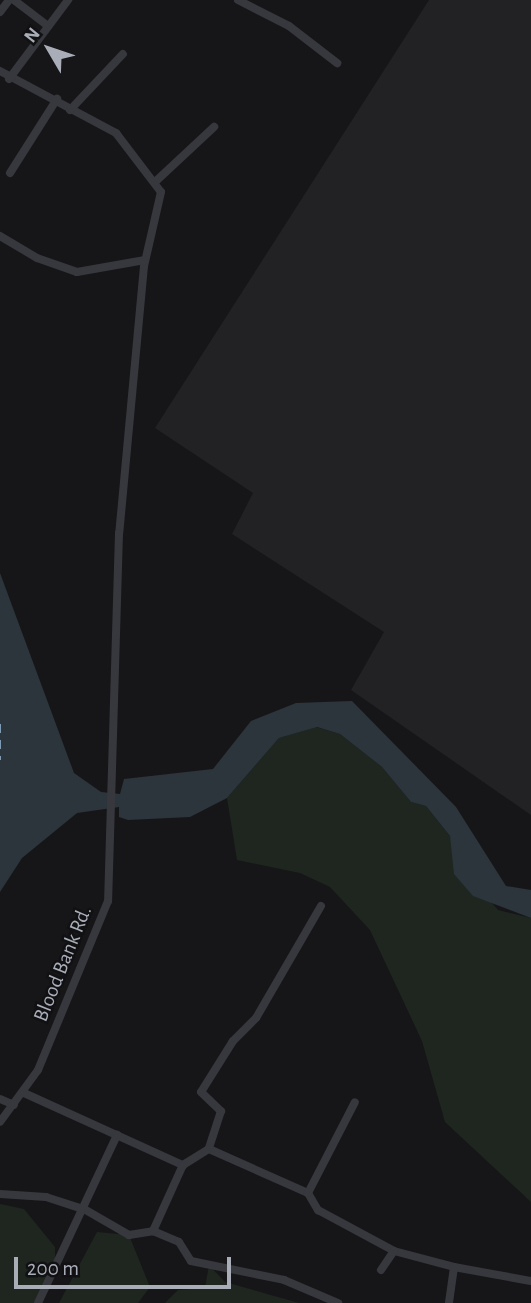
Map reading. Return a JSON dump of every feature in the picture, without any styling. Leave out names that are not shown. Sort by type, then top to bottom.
[{"type":"street","points":[[0,12],[11,0],[48,26]]},
{"type":"street","points":[[9,79],[68,0]]},
{"type":"street","points":[[237,0],[289,26],[337,63]]},
{"type":"street","points":[[70,110],[123,54]]},
{"type":"street","points":[[0,71],[9,79],[57,99],[70,110],[116,132],[155,182],[214,127]]},
{"type":"street","points":[[10,173],[57,99]]},
{"type":"street","name":"Blood Bank Rd.","points":[[0,1122],[24,1093],[104,915],[116,794],[118,546],[145,260],[160,204],[155,182]]},
{"type":"street","points":[[0,236],[37,258],[77,272],[145,260]]},
{"type":"street","points":[[153,1231],[183,1165],[209,1149],[221,1111],[201,1092],[233,1041],[256,1018],[321,906]]},
{"type":"street","points":[[24,1093],[183,1165]]},
{"type":"street","points":[[0,1099],[14,1105]]},
{"type":"street","points":[[308,1193],[355,1102]]},
{"type":"street","points":[[38,1303],[117,1135]]},
{"type":"street","points":[[209,1149],[308,1193],[318,1210],[394,1251],[454,1268],[531,1282]]},
{"type":"street","points":[[0,1194],[46,1197],[84,1209],[129,1236],[153,1231],[179,1242],[191,1261],[284,1280],[338,1303]]},
{"type":"street","points":[[381,1270],[394,1251]]},
{"type":"street","points":[[449,1303],[454,1268]]},
{"type":"shaded area","points":[[429,0],[531,0],[531,815],[351,690],[384,632],[232,534],[253,493],[155,428]]},
{"type":"shaded area","points":[[0,573],[74,773],[101,792],[120,794],[124,779],[213,769],[251,721],[296,703],[352,701],[456,807],[506,886],[531,890],[531,918],[473,896],[454,874],[450,836],[426,806],[411,802],[382,767],[340,734],[317,727],[279,738],[227,798],[190,817],[128,820],[119,817],[119,807],[77,813],[22,858],[0,892]]},
{"type":"shaded area","points":[[316,727],[340,734],[382,767],[411,802],[426,806],[450,836],[458,863],[498,910],[531,918],[531,1202],[445,1122],[422,1041],[370,930],[330,887],[300,873],[237,860],[227,798],[279,738]]},
{"type":"shaded area","points":[[0,1204],[24,1209],[55,1247],[55,1275],[35,1303],[0,1303]]},
{"type":"shaded area","points":[[97,1232],[129,1235],[150,1287],[138,1303],[59,1303]]},
{"type":"shaded area","points":[[209,1265],[225,1282],[299,1303],[165,1303],[178,1290],[205,1288]]},
{"type":"ferry route","points":[[0,724],[0,760]]}]
